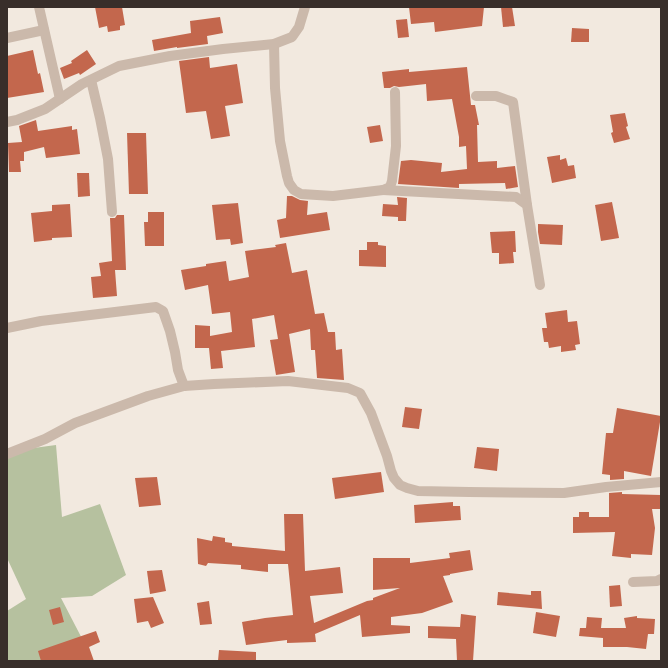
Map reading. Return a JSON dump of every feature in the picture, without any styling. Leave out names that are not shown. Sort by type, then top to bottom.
[{"type":"street","points":[[39,7],[60,100]]},
{"type":"street","points":[[7,122],[17,120],[45,109],[82,84],[118,66],[170,56],[274,44],[292,37],[299,27],[304,7]]},
{"type":"street","points":[[7,38],[44,30]]},
{"type":"street","points":[[274,44],[275,88],[280,141],[287,176],[289,183],[294,190],[301,194],[333,196],[383,190],[516,197],[527,205]]},
{"type":"street","points":[[91,80],[108,159],[112,212]]},
{"type":"street","points":[[383,190],[390,187],[392,181],[396,146],[396,92]]},
{"type":"street","points":[[476,96],[496,96],[513,102],[540,285]]},
{"type":"street","points":[[7,328],[41,321],[156,307],[163,311],[170,331],[178,370],[184,386]]},
{"type":"street","points":[[7,454],[45,439],[76,423],[122,405],[184,386],[288,381],[348,388],[360,393],[371,413],[394,478],[400,485],[418,491],[564,493],[606,487],[661,482]]},
{"type":"street","points":[[633,582],[657,581],[661,579]]},
{"type":"green space","points":[[56,445],[62,517],[100,504],[126,575],[92,596],[61,598],[90,654],[90,661],[7,661],[7,611],[26,599],[7,558],[7,453],[11,451]]},
{"type":"building","points":[[95,7],[122,7],[125,25],[120,26],[120,30],[108,32],[107,26],[99,28]]},
{"type":"building","points":[[409,7],[484,7],[482,26],[435,32],[434,22],[411,24]]},
{"type":"building","points":[[501,7],[512,7],[515,26],[503,27]]},
{"type":"building","points":[[220,17],[223,33],[207,36],[208,44],[154,51],[152,40],[191,33],[190,21]]},
{"type":"building","points":[[407,19],[409,37],[398,38],[396,20]]},
{"type":"building","points":[[572,28],[589,29],[589,42],[571,42]]},
{"type":"building","points":[[33,50],[38,74],[40,73],[44,92],[7,98],[7,56]]},
{"type":"building","points":[[87,50],[96,64],[80,75],[79,73],[64,79],[60,68],[72,63],[71,61]]},
{"type":"building","points":[[209,57],[210,68],[237,64],[243,103],[225,106],[230,136],[211,139],[206,111],[186,113],[179,61]]},
{"type":"building","points":[[467,67],[471,105],[475,105],[479,125],[477,125],[478,162],[497,161],[497,168],[515,166],[518,187],[506,189],[505,183],[459,184],[459,188],[398,184],[401,161],[411,160],[442,163],[441,172],[467,169],[466,146],[459,147],[459,137],[452,99],[427,101],[426,84],[384,88],[382,72],[409,69],[409,72]]},
{"type":"building","points":[[625,113],[628,126],[626,127],[630,139],[614,143],[611,133],[613,132],[610,115]]},
{"type":"building","points":[[36,120],[38,131],[72,126],[72,130],[77,129],[80,154],[46,158],[44,147],[24,152],[24,161],[20,161],[21,172],[9,172],[8,143],[22,142],[19,126]]},
{"type":"building","points":[[380,125],[383,141],[370,143],[367,127]]},
{"type":"building","points":[[127,133],[146,133],[148,194],[129,194]]},
{"type":"building","points":[[560,155],[560,160],[566,158],[568,166],[574,165],[576,178],[552,183],[547,157]]},
{"type":"building","points":[[77,173],[89,173],[90,196],[78,197]]},
{"type":"building","points":[[287,196],[308,201],[307,215],[327,212],[330,230],[280,238],[277,220],[286,218]]},
{"type":"building","points":[[397,197],[407,198],[406,221],[398,221],[398,217],[382,216],[383,204],[398,205]]},
{"type":"building","points":[[612,202],[619,238],[601,241],[595,205]]},
{"type":"building","points":[[238,203],[243,243],[231,245],[230,239],[216,240],[212,205]]},
{"type":"building","points":[[70,204],[72,237],[52,238],[52,240],[34,242],[31,213],[52,211],[52,205]]},
{"type":"building","points":[[148,212],[164,212],[164,246],[145,246],[144,222],[148,222]]},
{"type":"building","points":[[117,215],[124,215],[126,270],[115,270],[117,296],[93,298],[91,277],[101,276],[99,263],[112,261],[110,218],[115,218]]},
{"type":"building","points":[[538,224],[563,225],[562,245],[540,244]]},
{"type":"building","points":[[515,231],[516,252],[513,252],[514,263],[499,264],[499,253],[492,253],[490,232]]},
{"type":"building","points":[[367,242],[378,242],[378,245],[386,246],[386,267],[359,266],[359,250],[367,250]]},
{"type":"building","points":[[286,243],[292,273],[307,270],[315,314],[324,313],[328,332],[335,332],[336,350],[342,349],[344,380],[317,378],[315,350],[311,350],[310,329],[289,334],[295,372],[276,375],[270,340],[278,339],[274,315],[252,319],[255,347],[221,351],[223,368],[211,369],[209,348],[195,348],[195,325],[210,326],[210,336],[232,332],[230,312],[212,314],[208,285],[185,290],[181,270],[226,261],[229,281],[249,277],[245,251],[276,247],[275,245]]},
{"type":"building","points":[[567,310],[568,322],[577,321],[580,344],[575,345],[576,350],[561,352],[561,346],[549,348],[548,342],[544,342],[542,328],[547,328],[545,313]]},
{"type":"building","points":[[405,407],[422,409],[419,429],[402,427]]},
{"type":"building","points":[[617,408],[661,416],[651,476],[624,471],[624,479],[610,480],[610,475],[602,474],[606,433],[613,433]]},
{"type":"building","points":[[477,447],[499,449],[497,471],[474,468]]},
{"type":"building","points":[[381,472],[384,492],[335,499],[332,478]]},
{"type":"building","points":[[157,477],[161,505],[139,507],[135,478]]},
{"type":"building","points":[[622,492],[622,494],[661,495],[661,509],[652,509],[655,528],[652,555],[631,554],[631,558],[612,556],[615,532],[573,533],[573,517],[579,517],[579,512],[589,512],[589,517],[609,517],[609,493]]},
{"type":"building","points":[[453,502],[453,506],[460,506],[461,520],[415,523],[414,505]]},
{"type":"building","points":[[284,514],[303,514],[305,571],[340,567],[343,593],[310,596],[314,623],[400,588],[373,590],[373,558],[410,558],[410,563],[450,558],[449,553],[470,550],[473,570],[443,576],[453,602],[422,613],[391,617],[390,625],[410,626],[410,633],[362,637],[360,615],[315,634],[316,642],[287,643],[287,640],[246,645],[242,622],[293,615],[288,564],[268,564],[268,572],[241,569],[241,565],[208,563],[206,566],[198,564],[197,538],[212,541],[213,536],[225,538],[225,542],[232,543],[232,546],[285,551]]},
{"type":"building","points":[[162,570],[166,591],[150,594],[147,571]]},
{"type":"building","points":[[620,585],[622,606],[610,607],[609,586]]},
{"type":"building","points":[[531,591],[541,591],[542,609],[497,605],[498,592],[531,595]]},
{"type":"building","points":[[153,597],[164,623],[151,628],[148,621],[137,623],[134,599]]},
{"type":"building","points":[[209,601],[212,624],[200,625],[197,603]]},
{"type":"building","points":[[60,607],[64,622],[53,625],[49,610]]},
{"type":"building","points":[[536,612],[560,616],[556,637],[533,633]]},
{"type":"building","points":[[461,614],[476,616],[473,661],[457,661],[456,639],[428,638],[428,626],[460,627]]},
{"type":"building","points":[[637,616],[637,618],[655,619],[654,634],[648,634],[646,649],[603,647],[603,638],[579,636],[580,628],[586,628],[587,617],[602,618],[601,628],[626,628],[624,618]]},
{"type":"building","points":[[96,631],[100,642],[89,647],[94,661],[41,661],[38,651]]},
{"type":"building","points":[[219,650],[256,652],[256,661],[218,661]]}]
